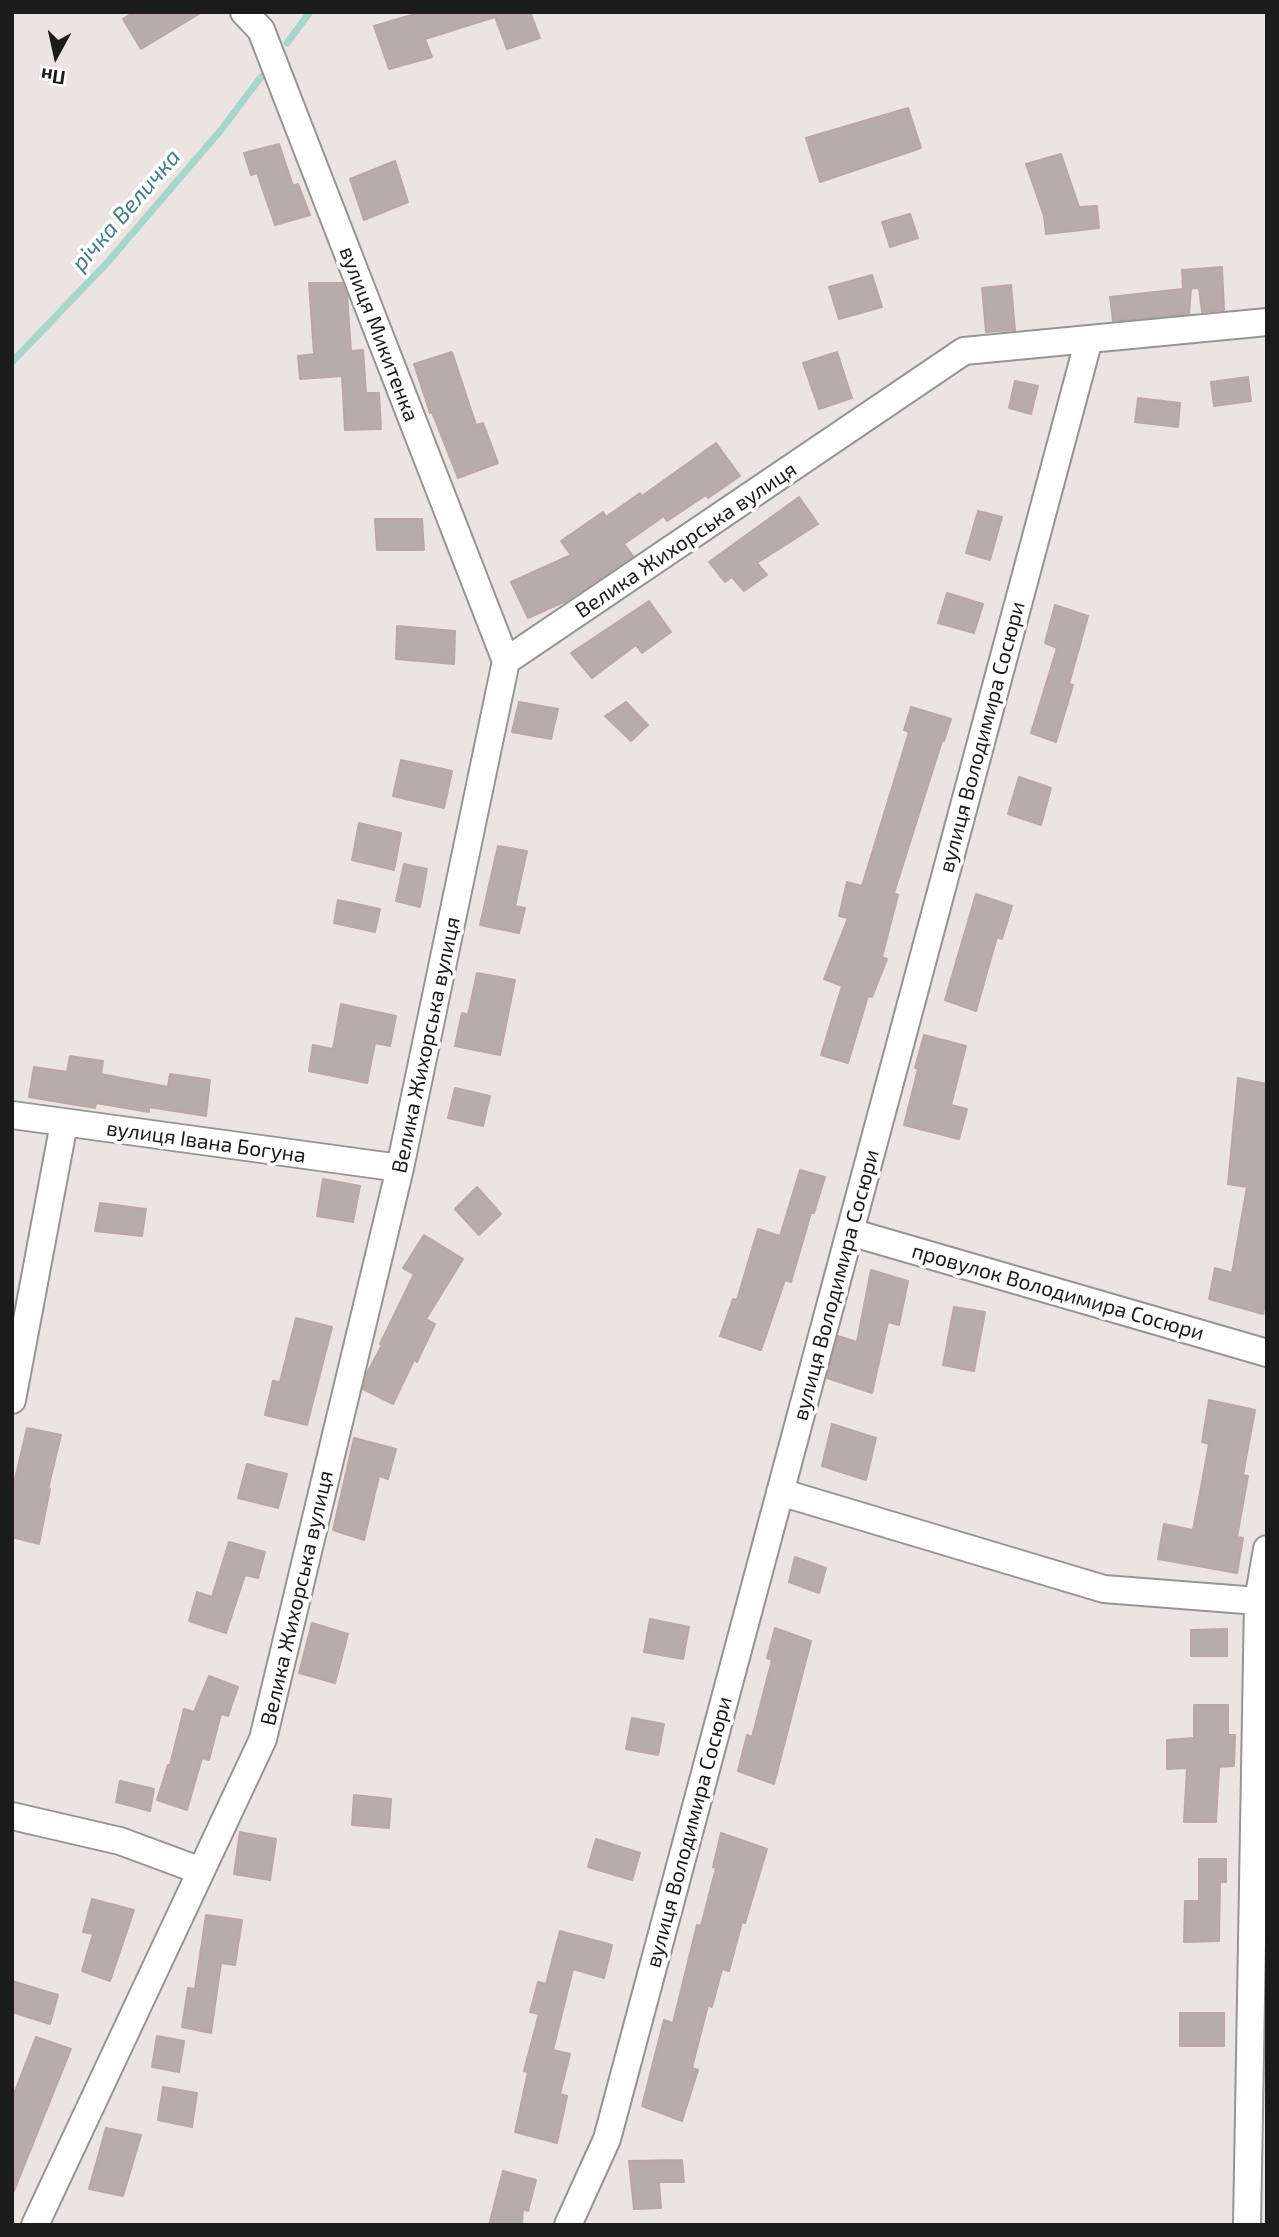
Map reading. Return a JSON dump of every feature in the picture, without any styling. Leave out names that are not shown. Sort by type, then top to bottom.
[{"type":"street","name":"вулиця Микитенка","points":[[257,18],[506,662]]},
{"type":"street","name":"Велика Жихорська вулиця","points":[[35,2225],[263,1739],[400,1168],[506,662],[964,352],[1267,322]]},
{"type":"street","name":"вулиця Володимира Сосюри","points":[[568,2225],[607,2139],[1089,339]]},
{"type":"street","name":"вулиця Івана Богуна","points":[[12,1115],[400,1168]]},
{"type":"street","points":[[12,1400],[64,1123]]},
{"type":"street","name":"провулок Володимира Сосюри","points":[[850,1232],[1267,1353]]},
{"type":"street","points":[[780,1492],[1104,1588],[1258,1601]]},
{"type":"street","points":[[1247,2225],[1258,1601],[1267,1549]]},
{"type":"street","points":[[12,1816],[120,1841],[201,1871]]},
{"type":"building","points":[[134,12],[202,12],[141,49],[123,19]]},
{"type":"building","points":[[422,12],[530,12],[540,38],[507,49],[495,17],[425,39],[432,57],[389,69],[374,26]]},
{"type":"building","points":[[908,108],[921,148],[820,182],[806,138]]},
{"type":"building","points":[[279,144],[293,186],[298,184],[310,215],[275,225],[257,173],[251,175],[244,153]]},
{"type":"building","points":[[1061,154],[1079,207],[1097,206],[1099,228],[1046,234],[1044,216],[1026,164]]},
{"type":"building","points":[[395,161],[408,202],[364,220],[350,179]]},
{"type":"building","points":[[910,214],[918,238],[890,247],[882,222]]},
{"type":"building","points":[[1222,267],[1224,310],[1202,312],[1199,288],[1183,289],[1182,270]]},
{"type":"building","points":[[872,275],[882,307],[839,319],[829,287]]},
{"type":"building","points":[[309,283],[342,283],[347,295],[351,351],[363,350],[366,393],[379,393],[381,429],[345,430],[342,376],[300,379],[298,356],[314,354]]},
{"type":"building","points":[[1011,285],[1015,330],[986,332],[982,288]]},
{"type":"building","points":[[1191,288],[1189,314],[1113,321],[1110,297]]},
{"type":"building","points":[[452,352],[476,425],[483,423],[498,463],[458,478],[432,412],[430,413],[414,364]]},
{"type":"building","points":[[837,352],[852,398],[819,409],[803,363]]},
{"type":"building","points":[[1248,377],[1251,401],[1214,406],[1211,382]]},
{"type":"building","points":[[1015,381],[1038,386],[1031,414],[1009,408]]},
{"type":"building","points":[[1138,398],[1180,403],[1178,427],[1135,422]]},
{"type":"building","points":[[716,443],[740,476],[667,521],[664,516],[624,544],[633,556],[566,601],[528,618],[511,582],[571,555],[561,541],[603,512],[606,517],[640,493],[642,496]]},
{"type":"building","points":[[799,497],[818,524],[757,563],[767,575],[744,591],[732,577],[725,582],[709,562]]},
{"type":"building","points":[[978,511],[1002,517],[990,560],[966,553]]},
{"type":"building","points":[[375,519],[422,519],[424,550],[377,550]]},
{"type":"building","points":[[947,593],[983,604],[974,633],[938,623]]},
{"type":"building","points":[[649,601],[671,632],[642,653],[636,645],[592,678],[571,653]]},
{"type":"building","points":[[1055,605],[1088,616],[1069,684],[1073,685],[1056,742],[1031,733],[1057,648],[1045,643]]},
{"type":"building","points":[[397,626],[455,631],[454,664],[396,659]]},
{"type":"building","points":[[519,702],[558,709],[551,739],[512,732]]},
{"type":"building","points":[[626,702],[648,725],[631,741],[605,716]]},
{"type":"building","points":[[911,707],[951,719],[894,893],[898,895],[882,957],[887,959],[872,997],[868,996],[848,1063],[821,1055],[842,986],[824,979],[848,918],[839,916],[847,882],[862,886],[909,732],[904,730]]},
{"type":"building","points":[[401,760],[452,771],[444,808],[393,796]]},
{"type":"building","points":[[1019,777],[1051,788],[1041,825],[1008,814]]},
{"type":"building","points":[[359,823],[401,833],[394,870],[352,860]]},
{"type":"building","points":[[498,846],[527,851],[515,906],[525,908],[519,933],[480,925]]},
{"type":"building","points":[[404,864],[427,869],[420,907],[396,901]]},
{"type":"building","points":[[976,894],[1012,906],[1002,939],[997,937],[976,1011],[945,1000]]},
{"type":"building","points":[[338,900],[380,909],[375,932],[334,923]]},
{"type":"building","points":[[477,973],[515,980],[500,1055],[455,1046],[462,1013],[468,1015]]},
{"type":"building","points":[[341,1004],[396,1016],[390,1046],[375,1043],[367,1083],[309,1071],[313,1045],[333,1049]]},
{"type":"building","points":[[924,1035],[966,1046],[951,1105],[967,1109],[959,1139],[904,1125]]},
{"type":"building","points":[[70,1056],[103,1061],[101,1074],[168,1087],[170,1074],[210,1080],[206,1116],[149,1107],[149,1112],[96,1103],[95,1108],[29,1097],[34,1067],[67,1072]]},
{"type":"building","points":[[1238,1078],[1267,1084],[1267,1296],[1263,1314],[1209,1299],[1215,1268],[1232,1273],[1247,1187],[1228,1184]]},
{"type":"building","points":[[455,1088],[490,1096],[483,1126],[448,1118]]},
{"type":"building","points":[[800,1170],[825,1177],[814,1213],[811,1213],[791,1282],[785,1280],[761,1350],[720,1336],[733,1299],[737,1300],[758,1229],[780,1236]]},
{"type":"building","points":[[323,1179],[360,1186],[353,1222],[317,1216]]},
{"type":"building","points":[[477,1187],[501,1214],[479,1235],[455,1209]]},
{"type":"building","points":[[100,1203],[146,1209],[142,1236],[95,1231]]},
{"type":"building","points":[[424,1235],[463,1259],[426,1319],[435,1324],[393,1404],[363,1389],[367,1373],[414,1274],[403,1268]]},
{"type":"building","points":[[871,1270],[908,1281],[899,1325],[888,1322],[872,1393],[827,1378],[838,1336],[857,1342]]},
{"type":"building","points":[[954,1307],[985,1312],[974,1371],[943,1365]]},
{"type":"building","points":[[296,1318],[332,1327],[307,1425],[265,1415],[273,1381],[280,1382]]},
{"type":"building","points":[[1209,1400],[1255,1410],[1243,1475],[1248,1476],[1237,1537],[1243,1538],[1237,1573],[1158,1559],[1164,1524],[1193,1530],[1209,1444],[1202,1442]]},
{"type":"building","points":[[832,1424],[876,1438],[866,1480],[822,1466]]},
{"type":"building","points":[[27,1428],[61,1435],[39,1544],[12,1537],[12,1492]]},
{"type":"building","points":[[354,1438],[396,1449],[388,1479],[379,1476],[364,1540],[333,1530]]},
{"type":"building","points":[[247,1464],[287,1474],[278,1508],[238,1498]]},
{"type":"building","points":[[229,1542],[265,1552],[258,1578],[245,1575],[226,1633],[189,1621],[197,1592],[212,1597]]},
{"type":"building","points":[[795,1557],[826,1568],[819,1593],[789,1582]]},
{"type":"building","points":[[650,1619],[689,1627],[683,1659],[644,1652]]},
{"type":"building","points":[[312,1623],[348,1634],[335,1683],[299,1673]]},
{"type":"building","points":[[775,1628],[811,1641],[774,1784],[738,1771],[747,1735],[752,1737],[772,1660],[767,1658]]},
{"type":"building","points":[[1227,1629],[1227,1656],[1191,1656],[1191,1630]]},
{"type":"building","points":[[209,1676],[238,1687],[228,1716],[221,1714],[209,1760],[202,1758],[187,1810],[157,1800],[170,1765],[184,1709],[194,1712]]},
{"type":"building","points":[[1194,1705],[1228,1705],[1228,1735],[1235,1735],[1234,1766],[1219,1767],[1216,1822],[1184,1822],[1187,1768],[1167,1769],[1167,1740],[1194,1738]]},
{"type":"building","points":[[632,1718],[664,1724],[658,1755],[626,1749]]},
{"type":"building","points":[[120,1781],[154,1789],[150,1811],[116,1802]]},
{"type":"building","points":[[354,1795],[391,1799],[389,1828],[352,1825]]},
{"type":"building","points":[[240,1832],[276,1839],[270,1880],[234,1874]]},
{"type":"building","points":[[721,1833],[767,1849],[745,1923],[742,1922],[729,1971],[722,1969],[712,2007],[708,2005],[692,2068],[698,2070],[682,2121],[642,2106],[664,2020],[673,2023],[697,1925],[701,1926],[716,1868],[713,1867]]},
{"type":"building","points":[[596,1839],[640,1853],[632,1880],[588,1867]]},
{"type":"building","points":[[1199,1859],[1226,1859],[1226,1882],[1220,1882],[1219,1941],[1184,1942],[1185,1901],[1199,1901]]},
{"type":"building","points":[[92,1899],[134,1910],[110,1981],[82,1971],[93,1934],[83,1932]]},
{"type":"building","points":[[206,1915],[242,1920],[235,1965],[221,1963],[211,2033],[182,2027],[188,1988],[195,1989]]},
{"type":"building","points":[[560,1931],[612,1945],[604,1978],[573,1969],[553,2050],[570,2054],[560,2094],[567,2096],[557,2143],[515,2132],[528,2072],[524,2071],[539,2014],[530,2012],[538,1982],[546,1984]]},
{"type":"building","points":[[12,1981],[58,1995],[50,2024],[12,2012]]},
{"type":"building","points":[[1180,2013],[1224,2013],[1224,2046],[1180,2046]]},
{"type":"building","points":[[157,2036],[184,2041],[179,2072],[152,2067]]},
{"type":"building","points":[[36,2037],[71,2049],[14,2191],[12,2099]]},
{"type":"building","points":[[163,2087],[197,2093],[192,2127],[158,2120]]},
{"type":"building","points":[[106,2128],[141,2135],[123,2196],[89,2189]]},
{"type":"building","points":[[682,2160],[684,2182],[659,2182],[661,2208],[634,2209],[629,2161]]},
{"type":"building","points":[[503,2171],[536,2180],[528,2211],[523,2209],[522,2225],[489,2225]]},
{"type":"waterway","name":"річка Величка","points":[[287,43],[310,12]]},
{"type":"waterway","name":"річка Величка","points":[[12,362],[106,264],[221,130],[261,77]]}]
